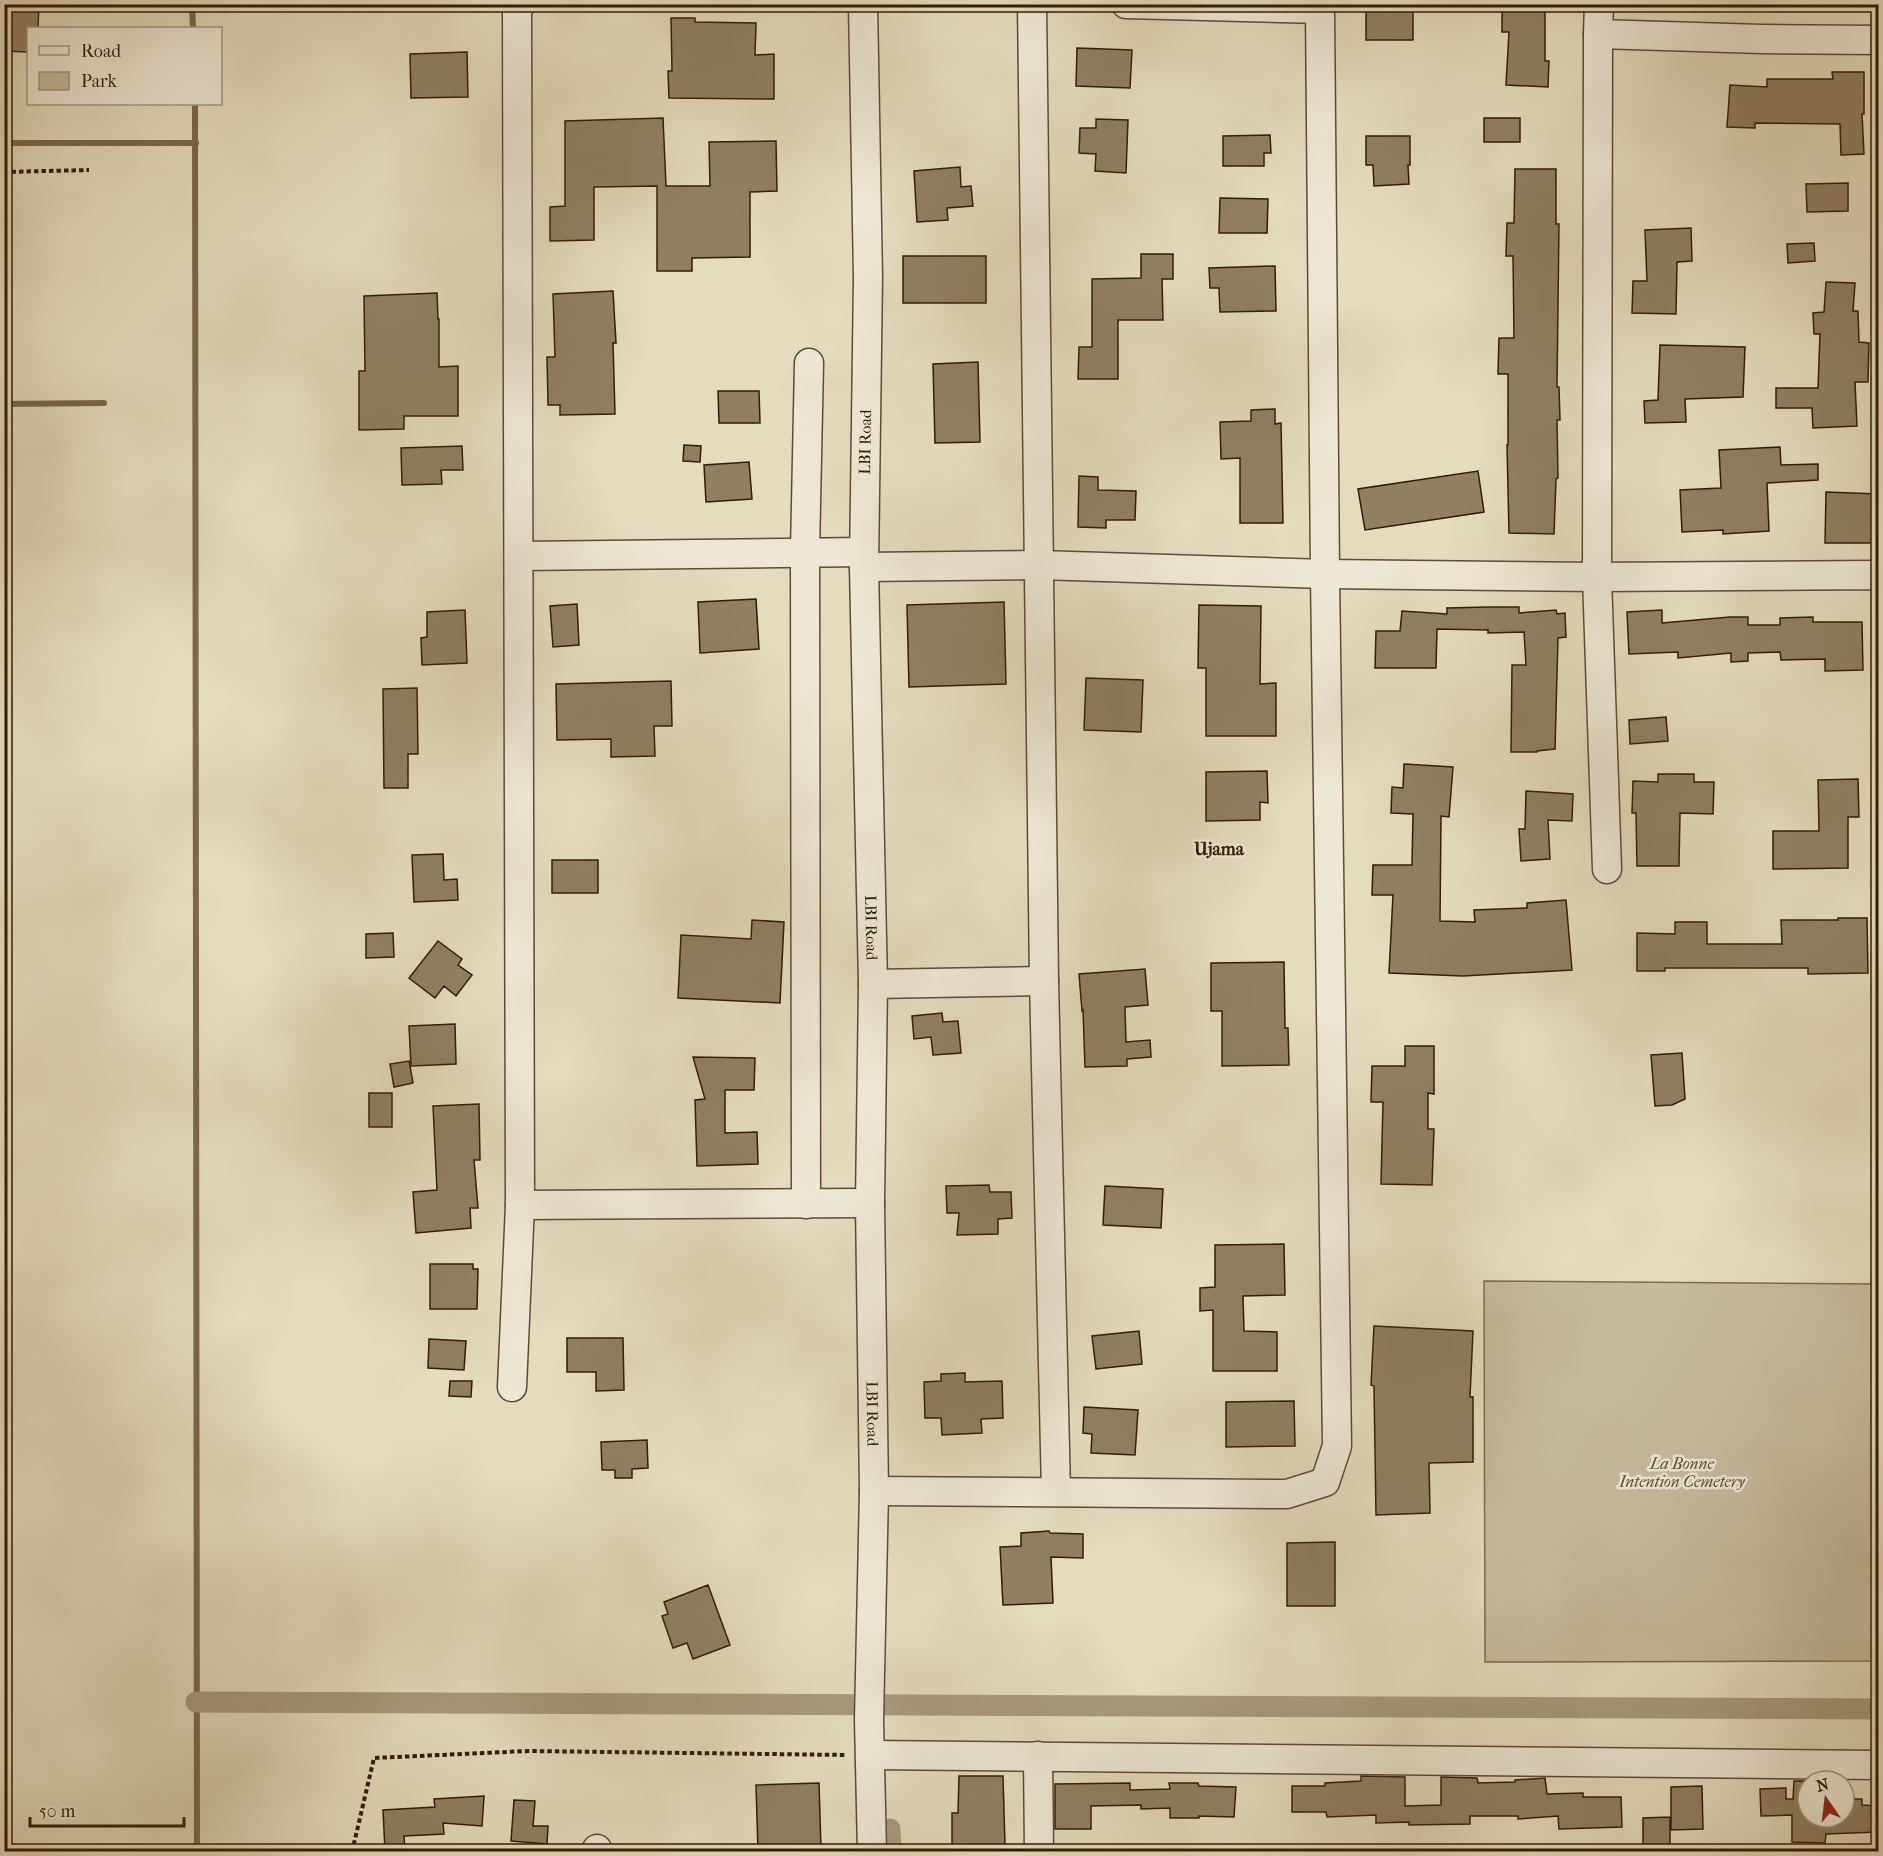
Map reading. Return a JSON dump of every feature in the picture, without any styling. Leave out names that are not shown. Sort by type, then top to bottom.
[{"type":"street","points":[[512,1387],[520,1205],[517,9],[520,4]]},
{"type":"street","name":"LBI Road","points":[[863,4],[868,277],[864,560],[873,984],[870,1203],[874,1491],[869,1720],[872,1851]]},
{"type":"street","points":[[1032,4],[1044,981],[1056,1492]]},
{"type":"street","points":[[874,1491],[1287,1494],[1325,1482],[1337,1446],[1320,9],[1126,4]]},
{"type":"street","points":[[1599,4],[1597,577],[1607,869]]},
{"type":"street","points":[[1598,34],[1878,40]]},
{"type":"street","points":[[806,1204],[805,552],[809,363]]},
{"type":"street","points":[[519,556],[805,552],[864,560],[1325,574],[1597,577],[1875,575],[1878,577]]},
{"type":"street","points":[[873,984],[1044,981]]},
{"type":"street","points":[[520,1205],[870,1203]]},
{"type":"street","points":[[871,1755],[1878,1765]]},
{"type":"street","points":[[1038,1756],[1039,1851]]},
{"type":"path","points":[[4,172],[89,170]]},
{"type":"path","points":[[352,1851],[374,1758],[528,1751],[871,1755]]},
{"type":"green space","name":"La Bonne Intention Cemetery","points":[[1484,1281],[1878,1284],[1878,1661],[1485,1662]]},
{"type":"building","points":[[4,4],[39,4],[38,27],[27,27],[27,52],[4,51]]},
{"type":"building","points":[[1366,4],[1413,4],[1413,40],[1366,40]]},
{"type":"building","points":[[1502,4],[1545,4],[1545,61],[1549,61],[1548,87],[1506,85],[1509,32],[1502,32]]},
{"type":"building","points":[[671,18],[695,18],[695,22],[756,23],[755,55],[774,54],[774,99],[669,98],[668,71],[672,71]]},
{"type":"building","points":[[1077,48],[1132,50],[1130,88],[1076,86]]},
{"type":"building","points":[[467,52],[468,97],[411,98],[410,54]]},
{"type":"building","points":[[1832,72],[1864,72],[1864,114],[1862,114],[1864,154],[1841,155],[1840,124],[1755,123],[1755,128],[1727,127],[1730,85],[1767,87],[1767,79],[1833,79]]},
{"type":"building","points":[[663,118],[666,186],[710,186],[709,142],[776,141],[777,191],[750,192],[750,257],[692,258],[692,271],[657,271],[657,186],[594,187],[594,240],[550,241],[550,207],[565,206],[565,121]]},
{"type":"building","points":[[1484,118],[1520,118],[1520,142],[1484,142]]},
{"type":"building","points":[[1096,119],[1128,120],[1126,173],[1095,171],[1096,154],[1079,153],[1080,128],[1096,128]]},
{"type":"building","points":[[1270,135],[1271,153],[1264,153],[1264,166],[1223,166],[1223,136]]},
{"type":"building","points":[[1366,136],[1410,136],[1409,184],[1374,186],[1373,165],[1366,165]]},
{"type":"building","points":[[960,167],[961,187],[971,186],[973,206],[947,208],[948,220],[917,222],[914,171]]},
{"type":"building","points":[[1515,169],[1556,169],[1556,224],[1559,224],[1557,387],[1559,387],[1560,420],[1557,420],[1558,478],[1556,479],[1554,534],[1509,533],[1508,374],[1498,374],[1499,338],[1514,338],[1513,256],[1506,256],[1507,223],[1514,223]]},
{"type":"building","points":[[1848,183],[1848,211],[1807,212],[1806,184]]},
{"type":"building","points":[[1220,198],[1268,199],[1267,233],[1219,233]]},
{"type":"building","points":[[1691,228],[1692,261],[1677,262],[1676,314],[1632,313],[1633,281],[1647,281],[1645,230]]},
{"type":"building","points":[[1814,243],[1815,261],[1788,263],[1787,244]]},
{"type":"building","points":[[1141,254],[1173,254],[1173,279],[1162,279],[1163,320],[1118,320],[1118,379],[1078,379],[1079,347],[1092,347],[1092,279],[1141,278]]},
{"type":"building","points":[[903,256],[986,256],[986,303],[903,303]]},
{"type":"building","points":[[1275,266],[1276,311],[1220,312],[1219,288],[1210,288],[1209,268]]},
{"type":"building","points":[[1826,282],[1855,283],[1853,311],[1858,311],[1859,342],[1869,343],[1868,382],[1855,382],[1857,426],[1813,428],[1812,408],[1776,408],[1776,388],[1818,388],[1820,334],[1814,334],[1813,313],[1824,312]]},
{"type":"building","points":[[613,291],[616,343],[613,343],[615,414],[560,415],[560,405],[548,405],[547,357],[555,357],[553,294]]},
{"type":"building","points":[[437,293],[439,367],[458,366],[458,416],[404,416],[404,429],[359,430],[359,371],[365,371],[364,296]]},
{"type":"building","points":[[1660,345],[1745,347],[1743,397],[1685,399],[1686,422],[1645,423],[1644,401],[1658,400]]},
{"type":"building","points":[[978,362],[980,442],[935,443],[933,364]]},
{"type":"building","points":[[718,391],[759,391],[760,423],[719,423]]},
{"type":"building","points":[[1275,409],[1275,424],[1281,423],[1283,523],[1240,523],[1240,458],[1221,459],[1220,422],[1251,421],[1251,410]]},
{"type":"building","points":[[684,445],[701,446],[700,462],[683,461]]},
{"type":"building","points":[[462,446],[463,470],[441,470],[442,484],[402,485],[401,448]]},
{"type":"building","points":[[1780,447],[1781,465],[1818,464],[1818,480],[1767,483],[1769,531],[1723,534],[1723,530],[1682,532],[1680,490],[1721,488],[1719,450]]},
{"type":"building","points":[[749,462],[752,499],[706,502],[704,465]]},
{"type":"building","points":[[1478,471],[1484,512],[1365,530],[1358,489]]},
{"type":"building","points":[[1079,476],[1098,477],[1098,490],[1136,491],[1135,520],[1106,520],[1106,528],[1078,527]]},
{"type":"building","points":[[1826,492],[1878,494],[1878,543],[1825,543]]},
{"type":"building","points":[[756,599],[759,649],[700,653],[698,602]]},
{"type":"building","points":[[1004,602],[1006,684],[909,687],[907,605]]},
{"type":"building","points":[[577,604],[579,645],[553,647],[550,606]]},
{"type":"building","points":[[1199,605],[1261,606],[1260,684],[1276,683],[1276,736],[1206,736],[1206,668],[1198,668]]},
{"type":"building","points":[[1519,607],[1519,613],[1556,610],[1557,614],[1565,613],[1566,637],[1558,638],[1555,749],[1511,752],[1512,665],[1526,665],[1524,632],[1488,633],[1488,630],[1437,629],[1436,668],[1375,668],[1376,631],[1400,631],[1402,611],[1447,614],[1447,608]]},
{"type":"building","points":[[465,610],[467,663],[422,665],[421,638],[427,637],[427,612]]},
{"type":"building","points":[[1662,610],[1662,623],[1730,617],[1748,617],[1748,625],[1780,625],[1780,618],[1813,617],[1813,622],[1862,622],[1863,670],[1825,671],[1825,659],[1781,660],[1780,652],[1748,653],[1748,661],[1731,662],[1731,653],[1678,658],[1678,652],[1629,654],[1627,612]]},
{"type":"building","points":[[1086,678],[1143,680],[1141,732],[1084,730]]},
{"type":"building","points":[[671,681],[672,726],[654,726],[655,756],[611,757],[611,739],[557,740],[556,684]]},
{"type":"building","points":[[417,688],[418,754],[408,754],[408,788],[384,788],[383,689]]},
{"type":"building","points":[[1666,717],[1668,741],[1630,744],[1629,720]]},
{"type":"building","points":[[1404,764],[1453,767],[1449,817],[1441,816],[1440,921],[1475,922],[1474,910],[1527,908],[1527,903],[1566,900],[1572,970],[1463,976],[1389,973],[1393,895],[1372,895],[1373,865],[1412,865],[1413,814],[1391,813],[1392,787],[1403,788]]},
{"type":"building","points":[[1267,771],[1268,803],[1260,802],[1260,820],[1206,821],[1206,772]]},
{"type":"building","points":[[1658,774],[1694,774],[1694,782],[1714,782],[1713,814],[1680,813],[1679,866],[1637,866],[1636,813],[1632,813],[1633,781],[1658,782]]},
{"type":"building","points":[[1858,779],[1859,817],[1848,817],[1848,868],[1773,869],[1773,831],[1819,831],[1818,780]]},
{"type":"building","points":[[1526,791],[1573,794],[1572,821],[1548,820],[1550,859],[1521,861],[1519,829],[1525,829]]},
{"type":"building","points":[[443,854],[444,880],[457,879],[458,900],[414,902],[412,855]]},
{"type":"building","points":[[552,860],[598,860],[598,893],[552,893]]},
{"type":"building","points":[[1838,918],[1867,918],[1868,973],[1808,974],[1808,968],[1665,968],[1665,971],[1637,971],[1637,933],[1675,934],[1675,922],[1707,922],[1707,944],[1782,944],[1781,920],[1838,920]]},
{"type":"building","points":[[752,920],[784,922],[780,1003],[678,998],[681,935],[751,939]]},
{"type":"building","points":[[393,933],[394,957],[366,958],[366,934]]},
{"type":"building","points":[[438,941],[462,959],[458,965],[472,975],[456,996],[444,986],[435,998],[409,978]]},
{"type":"building","points":[[1284,962],[1285,1028],[1288,1028],[1289,1065],[1222,1066],[1222,1011],[1211,1011],[1211,963]]},
{"type":"building","points":[[1145,969],[1148,1005],[1125,1007],[1126,1042],[1150,1040],[1151,1057],[1127,1059],[1127,1066],[1085,1067],[1079,974]]},
{"type":"building","points":[[942,1013],[943,1022],[958,1021],[961,1053],[933,1055],[931,1037],[914,1039],[912,1016]]},
{"type":"building","points":[[455,1024],[456,1064],[411,1066],[409,1026]]},
{"type":"building","points":[[1405,1046],[1434,1046],[1434,1094],[1428,1093],[1428,1129],[1434,1129],[1432,1185],[1381,1184],[1383,1102],[1371,1102],[1372,1066],[1405,1066]]},
{"type":"building","points":[[1682,1053],[1685,1099],[1672,1105],[1655,1106],[1651,1055]]},
{"type":"building","points":[[693,1057],[755,1058],[754,1090],[725,1090],[725,1133],[757,1132],[758,1164],[697,1166],[695,1100],[705,1099]]},
{"type":"building","points":[[409,1061],[413,1083],[394,1087],[390,1064]]},
{"type":"building","points":[[369,1093],[392,1093],[392,1127],[369,1127]]},
{"type":"building","points":[[479,1104],[480,1160],[474,1160],[478,1208],[470,1208],[471,1228],[416,1233],[413,1192],[437,1190],[433,1106]]},
{"type":"building","points":[[989,1185],[990,1192],[1011,1192],[1012,1218],[998,1219],[998,1234],[957,1235],[959,1213],[947,1213],[946,1186]]},
{"type":"building","points":[[1105,1186],[1163,1189],[1161,1228],[1103,1225]]},
{"type":"building","points":[[1284,1244],[1285,1295],[1243,1296],[1244,1331],[1277,1332],[1277,1371],[1213,1371],[1213,1310],[1200,1311],[1200,1288],[1215,1287],[1215,1245]]},
{"type":"building","points":[[430,1264],[473,1264],[473,1269],[478,1269],[477,1309],[430,1309]]},
{"type":"building","points":[[1374,1326],[1473,1331],[1470,1397],[1473,1397],[1473,1462],[1429,1463],[1430,1513],[1376,1515],[1374,1386],[1371,1385]]},
{"type":"building","points":[[1139,1331],[1142,1364],[1096,1369],[1092,1336]]},
{"type":"building","points":[[567,1338],[623,1338],[624,1390],[596,1391],[596,1372],[567,1372]]},
{"type":"building","points":[[429,1339],[466,1341],[464,1370],[428,1368]]},
{"type":"building","points":[[965,1373],[965,1382],[1002,1381],[1003,1418],[981,1419],[982,1433],[942,1435],[941,1418],[925,1418],[924,1382],[941,1381],[941,1374]]},
{"type":"building","points":[[450,1381],[472,1381],[471,1397],[449,1396]]},
{"type":"building","points":[[1294,1401],[1295,1446],[1226,1447],[1226,1402]]},
{"type":"building","points":[[1084,1407],[1138,1410],[1135,1455],[1091,1453],[1092,1434],[1083,1433]]},
{"type":"building","points":[[647,1440],[648,1468],[632,1469],[632,1478],[615,1478],[615,1470],[602,1470],[601,1442]]},
{"type":"building","points":[[1049,1531],[1050,1533],[1083,1534],[1083,1558],[1051,1557],[1053,1603],[1003,1605],[1000,1547],[1021,1546],[1021,1533]]},
{"type":"building","points":[[1335,1542],[1335,1606],[1287,1606],[1287,1543]]},
{"type":"building","points":[[708,1585],[730,1645],[693,1659],[687,1643],[673,1648],[662,1616],[668,1614],[664,1602]]},
{"type":"building","points":[[959,1776],[1003,1776],[1005,1845],[952,1845],[952,1813],[958,1813]]},
{"type":"building","points":[[1361,1776],[1405,1777],[1405,1806],[1441,1805],[1441,1777],[1477,1778],[1478,1783],[1545,1778],[1547,1794],[1583,1793],[1583,1797],[1621,1797],[1622,1827],[1559,1829],[1558,1816],[1518,1819],[1518,1816],[1470,1816],[1470,1824],[1409,1825],[1409,1822],[1376,1823],[1376,1815],[1327,1817],[1326,1812],[1292,1812],[1292,1786],[1325,1786],[1325,1783],[1361,1781]]},
{"type":"building","points":[[1794,1781],[1796,1781],[1796,1829],[1856,1829],[1856,1799],[1862,1799],[1862,1805],[1878,1806],[1878,1832],[1826,1834],[1825,1843],[1792,1842],[1792,1815],[1761,1816],[1760,1789],[1786,1788],[1786,1799],[1793,1799]]},
{"type":"building","points":[[819,1783],[821,1849],[758,1851],[756,1785]]},
{"type":"building","points":[[1130,1783],[1130,1790],[1170,1789],[1169,1783],[1236,1787],[1234,1817],[1170,1818],[1170,1808],[1141,1809],[1141,1805],[1091,1806],[1091,1829],[1055,1829],[1055,1784]]},
{"type":"building","points":[[1702,1786],[1703,1829],[1671,1830],[1671,1787]]},
{"type":"building","points":[[484,1796],[482,1826],[443,1823],[444,1834],[404,1836],[405,1851],[385,1851],[383,1810],[435,1807],[434,1799]]},
{"type":"building","points":[[514,1800],[535,1801],[533,1826],[548,1826],[547,1844],[511,1841]]},
{"type":"building","points":[[1670,1817],[1670,1844],[1643,1845],[1643,1818]]},
{"type":"waterway","points":[[192,4],[193,27]]},
{"type":"waterway","points":[[195,105],[197,1852]]},
{"type":"waterway","points":[[4,143],[196,143]]},
{"type":"waterway","points":[[4,404],[104,403]]},
{"type":"waterway","points":[[196,1702],[1878,1709]]},
{"type":"waterway","points":[[890,1829],[891,1852]]},
{"type":"district","name":"Ujama","points":[[1219,849]]}]
